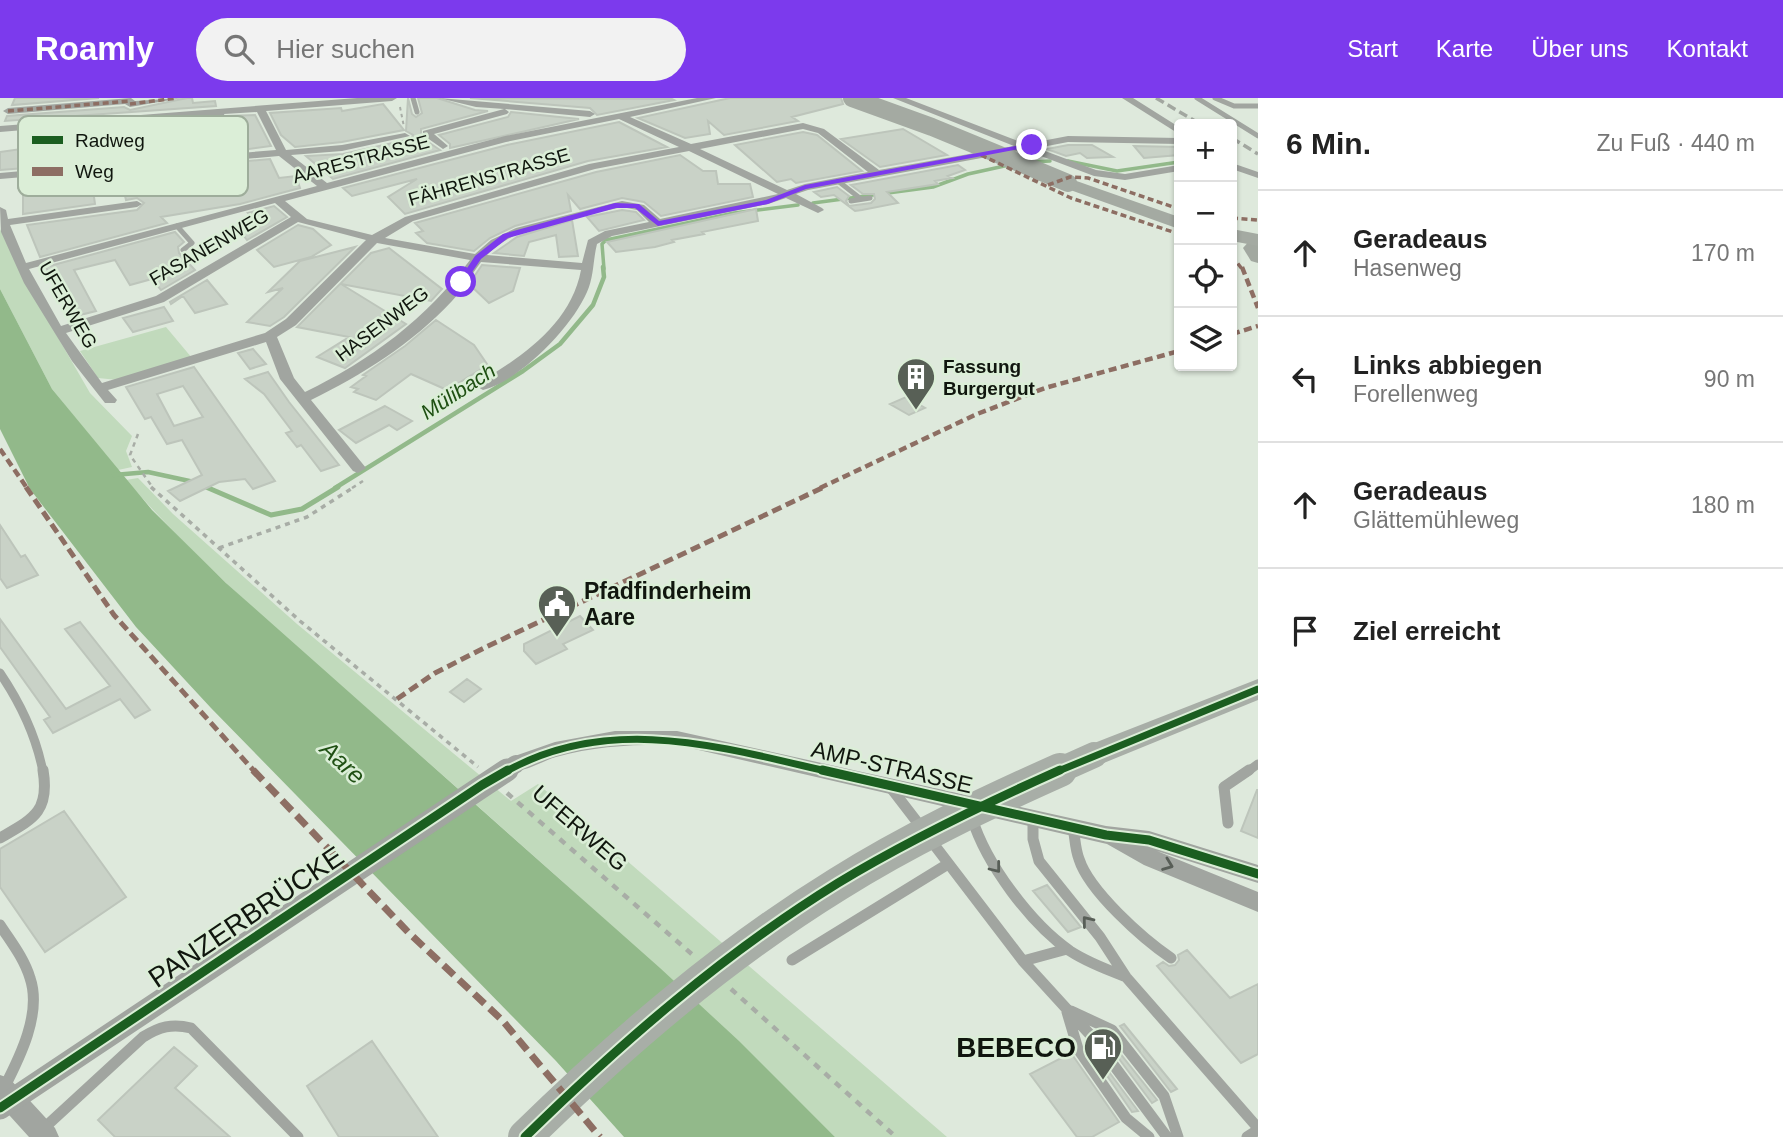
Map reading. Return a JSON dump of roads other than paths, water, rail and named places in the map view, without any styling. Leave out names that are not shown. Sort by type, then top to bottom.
[{"type":"highway","points":[[852,98],[932,127],[1068,183],[1174,221]]},
{"type":"highway","points":[[1237,238],[1257,251]]},
{"type":"highway","points":[[1237,244],[1257,251]]},
{"type":"main road","points":[[524,1137],[585,1078],[666,1008],[721,964],[798,909],[921,836],[982,805],[1094,755],[1258,689]]},
{"type":"street","points":[[8,111],[177,98]]},
{"type":"street","points":[[166,116],[236,108],[392,98]]},
{"type":"street","points":[[444,98],[604,118]]},
{"type":"street","name":"AARESTRASSE","points":[[23,267],[505,139],[710,98]]},
{"type":"street","points":[[898,98],[1094,173],[1125,177],[1174,169]]},
{"type":"street","points":[[1127,98],[1174,128]]},
{"type":"street","points":[[260,108],[283,154],[325,187]]},
{"type":"street","points":[[443,146],[426,133],[517,108]]},
{"type":"street","points":[[218,112],[220,116]]},
{"type":"street","points":[[618,115],[788,194],[818,211]]},
{"type":"street","name":"FÄHRENSTRASSE","points":[[99,388],[270,335],[291,323],[374,239],[409,219],[524,183],[687,146],[810,127],[821,131],[877,174]]},
{"type":"street","points":[[0,130],[18,128]]},
{"type":"street","points":[[248,156],[354,146],[405,135]]},
{"type":"street","points":[[483,386],[523,361],[559,328],[578,300],[591,247],[597,238],[609,233],[768,201],[805,187],[1023,146],[1083,138],[1174,141]]},
{"type":"street","points":[[1237,168],[1258,175]]},
{"type":"street","points":[[0,176],[18,175]]},
{"type":"street","points":[[277,200],[297,218],[374,239],[478,258],[587,267]]},
{"type":"street","name":"UFERWEG","points":[[110,400],[84,371],[59,331],[23,267],[1,217],[137,204]]},
{"type":"street","name":"HASENWEG","points":[[302,399],[330,386],[423,322],[452,294],[478,258],[492,244],[514,233],[622,204],[640,207],[658,224]]},
{"type":"street","name":"FASANENWEG","points":[[59,331],[160,299],[297,218]]},
{"type":"street","points":[[270,335],[281,367],[302,399],[361,472]]},
{"type":"street","name":"AMP-STRASSE","points":[[516,764],[547,751],[609,737],[644,736],[709,744],[972,806],[1106,835],[1149,840],[1258,874]]},
{"type":"street","name":"PANZERBRÜCKE","points":[[1,1095],[516,764]]},
{"type":"street","name":"AMP-STRASSE","points":[[1106,835],[1152,859],[1258,902]]},
{"type":"street","points":[[1,1095],[43,1134]]},
{"type":"lane","points":[[413,98],[417,112]]},
{"type":"lane","points":[[1198,98],[1258,136]]},
{"type":"lane","points":[[1215,98],[1234,106],[1258,106]]},
{"type":"lane","points":[[838,181],[857,199],[870,198]]},
{"type":"lane","name":"FASANENWEG","points":[[177,226],[192,243],[183,250]]},
{"type":"lane","points":[[0,673],[17,695],[25,713],[38,751],[46,792],[37,814],[0,838]]},
{"type":"lane","points":[[1228,823],[1224,787],[1258,764]]},
{"type":"lane","points":[[890,786],[1023,961],[1095,1040],[1167,1137]]},
{"type":"lane","points":[[972,806],[976,833],[985,853],[1043,925],[1067,949],[1126,977]]},
{"type":"lane","points":[[1033,818],[1033,839],[1039,861],[1100,937],[1126,977],[1258,1129],[1247,1137]]},
{"type":"lane","points":[[1073,827],[1079,860],[1100,892],[1144,940],[1171,958]]},
{"type":"lane","points":[[792,960],[948,864]]},
{"type":"lane","points":[[0,925],[26,968],[33,990],[23,1049],[1,1095]]},
{"type":"lane","points":[[1023,961],[1067,949]]},
{"type":"lane","points":[[1066,1009],[1079,1049],[1126,1118],[1149,1137]]},
{"type":"lane","points":[[1066,1009],[1112,1030],[1164,1096],[1178,1137]]},
{"type":"lane","points":[[43,1134],[143,1037],[159,1027],[175,1023],[191,1028],[298,1137]]},
{"type":"water","name":"Aare","points":[[0,289],[52,389],[152,510],[226,583],[660,968],[739,1041],[835,1137],[624,1137],[556,1061],[211,708],[136,627],[30,489],[0,429]]},
{"type":"waterway","name":"Mülibach","points":[[1032,162],[1050,161]]},
{"type":"waterway","name":"Mülibach","points":[[1068,161],[1117,171],[1174,163]]},
{"type":"waterway","name":"Mülibach","points":[[813,203],[933,187],[968,174],[1009,165]]},
{"type":"waterway","name":"Mülibach","points":[[604,269],[602,244],[606,240],[734,213],[798,205]]},
{"type":"waterway","name":"Mülibach","points":[[335,488],[523,371],[560,344],[593,305],[604,277],[603,267]]},
{"type":"waterway","name":"Mülibach","points":[[114,475],[148,472],[194,482]]},
{"type":"waterway","name":"Mülibach","points":[[203,485],[210,488]]},
{"type":"waterway","name":"Mülibach","points":[[206,487],[271,515],[302,509],[338,487]]},
{"type":"railway","points":[[1156,98],[1192,119]]},
{"type":"railway","points":[[1237,141],[1258,154]]},
{"type":"place","name":"Fassung Burgergut","points":[[916,411]]},
{"type":"place","name":"Pfadfinderheim Aare","points":[[557,638]]},
{"type":"place","name":"BEBECO","points":[[1103,1081]]}]
